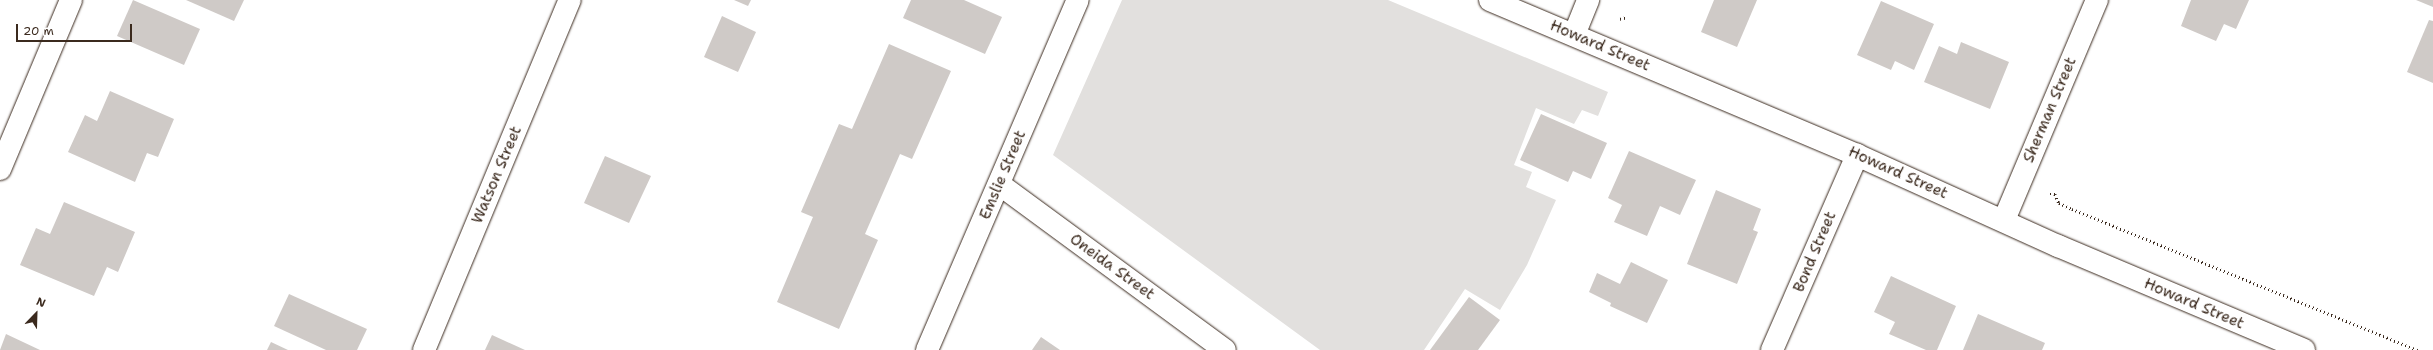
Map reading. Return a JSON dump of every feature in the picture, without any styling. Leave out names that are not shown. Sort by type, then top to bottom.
[{"type":"street","points":[[0,169],[71,0]]},
{"type":"street","name":"Watson Street","points":[[424,350],[570,0]]},
{"type":"street","name":"Emslie Street","points":[[927,350],[1078,0]]},
{"type":"street","name":"Howard Street","points":[[1490,0],[1857,155],[2304,350]]},
{"type":"street","points":[[1574,35],[1588,0]]},
{"type":"street","name":"Sherman Street","points":[[2004,220],[2097,0]]},
{"type":"street","name":"Bond Street","points":[[1772,350],[1857,155]]},
{"type":"street","name":"Oneida Street","points":[[999,184],[1225,350]]},
{"type":"path","points":[[1618,19],[1627,17]]},
{"type":"path","points":[[2055,194],[2059,203],[2418,350]]},
{"type":"shaded area","points":[[1122,0],[1388,0],[1608,92],[1598,116],[1582,110],[1574,124],[1536,108],[1514,165],[1532,172],[1526,187],[1556,200],[1527,265],[1500,310],[1465,289],[1424,350],[1320,350],[1053,155]]},
{"type":"building","points":[[133,0],[200,29],[184,65],[117,36]]},
{"type":"building","points":[[186,0],[244,0],[234,21]]},
{"type":"building","points":[[734,0],[751,0],[748,6]]},
{"type":"building","points":[[911,0],[964,0],[1002,17],[985,54],[903,18]]},
{"type":"building","points":[[1714,0],[1757,0],[1737,47],[1701,32]]},
{"type":"building","points":[[2191,0],[2249,0],[2236,29],[2224,24],[2216,41],[2181,26]]},
{"type":"building","points":[[2416,0],[2433,0],[2433,7]]},
{"type":"building","points":[[1881,1],[1934,24],[1914,70],[1895,61],[1891,70],[1857,55]]},
{"type":"building","points":[[722,16],[756,32],[738,72],[704,57]]},
{"type":"building","points":[[2429,20],[2433,21],[2433,83],[2407,72]]},
{"type":"building","points":[[1961,42],[2009,62],[1990,109],[1924,82],[1939,46],[1957,54]]},
{"type":"building","points":[[889,44],[951,71],[912,159],[900,154],[865,234],[878,240],[839,329],[777,302],[813,217],[801,212],[839,124],[852,129]]},
{"type":"building","points":[[110,91],[174,119],[158,157],[147,153],[135,182],[68,152],[85,115],[97,121]]},
{"type":"building","points":[[1541,114],[1607,143],[1591,179],[1573,171],[1568,182],[1520,160]]},
{"type":"building","points":[[1629,151],[1696,180],[1680,215],[1660,206],[1647,236],[1614,222],[1622,205],[1608,198]]},
{"type":"building","points":[[605,156],[651,176],[629,223],[584,203]]},
{"type":"building","points":[[1716,190],[1761,209],[1753,230],[1758,232],[1737,284],[1687,264]]},
{"type":"building","points":[[64,202],[135,232],[118,272],[107,267],[94,296],[20,265],[36,228],[50,234]]},
{"type":"building","points":[[1631,262],[1668,280],[1647,323],[1610,306],[1611,303],[1589,292],[1597,273],[1620,284]]},
{"type":"building","points":[[1891,276],[1956,306],[1937,350],[1926,350],[1889,334],[1895,322],[1874,312]]},
{"type":"building","points":[[289,294],[367,329],[357,350],[326,350],[274,326]]},
{"type":"building","points":[[1469,297],[1500,320],[1478,350],[1430,350]]},
{"type":"building","points":[[1978,314],[2045,343],[2042,350],[1963,350]]},
{"type":"building","points":[[6,334],[40,350],[0,350]]},
{"type":"building","points":[[492,335],[525,350],[485,350]]},
{"type":"building","points":[[1041,337],[1060,350],[1032,350]]},
{"type":"building","points":[[271,342],[288,350],[267,350]]}]
